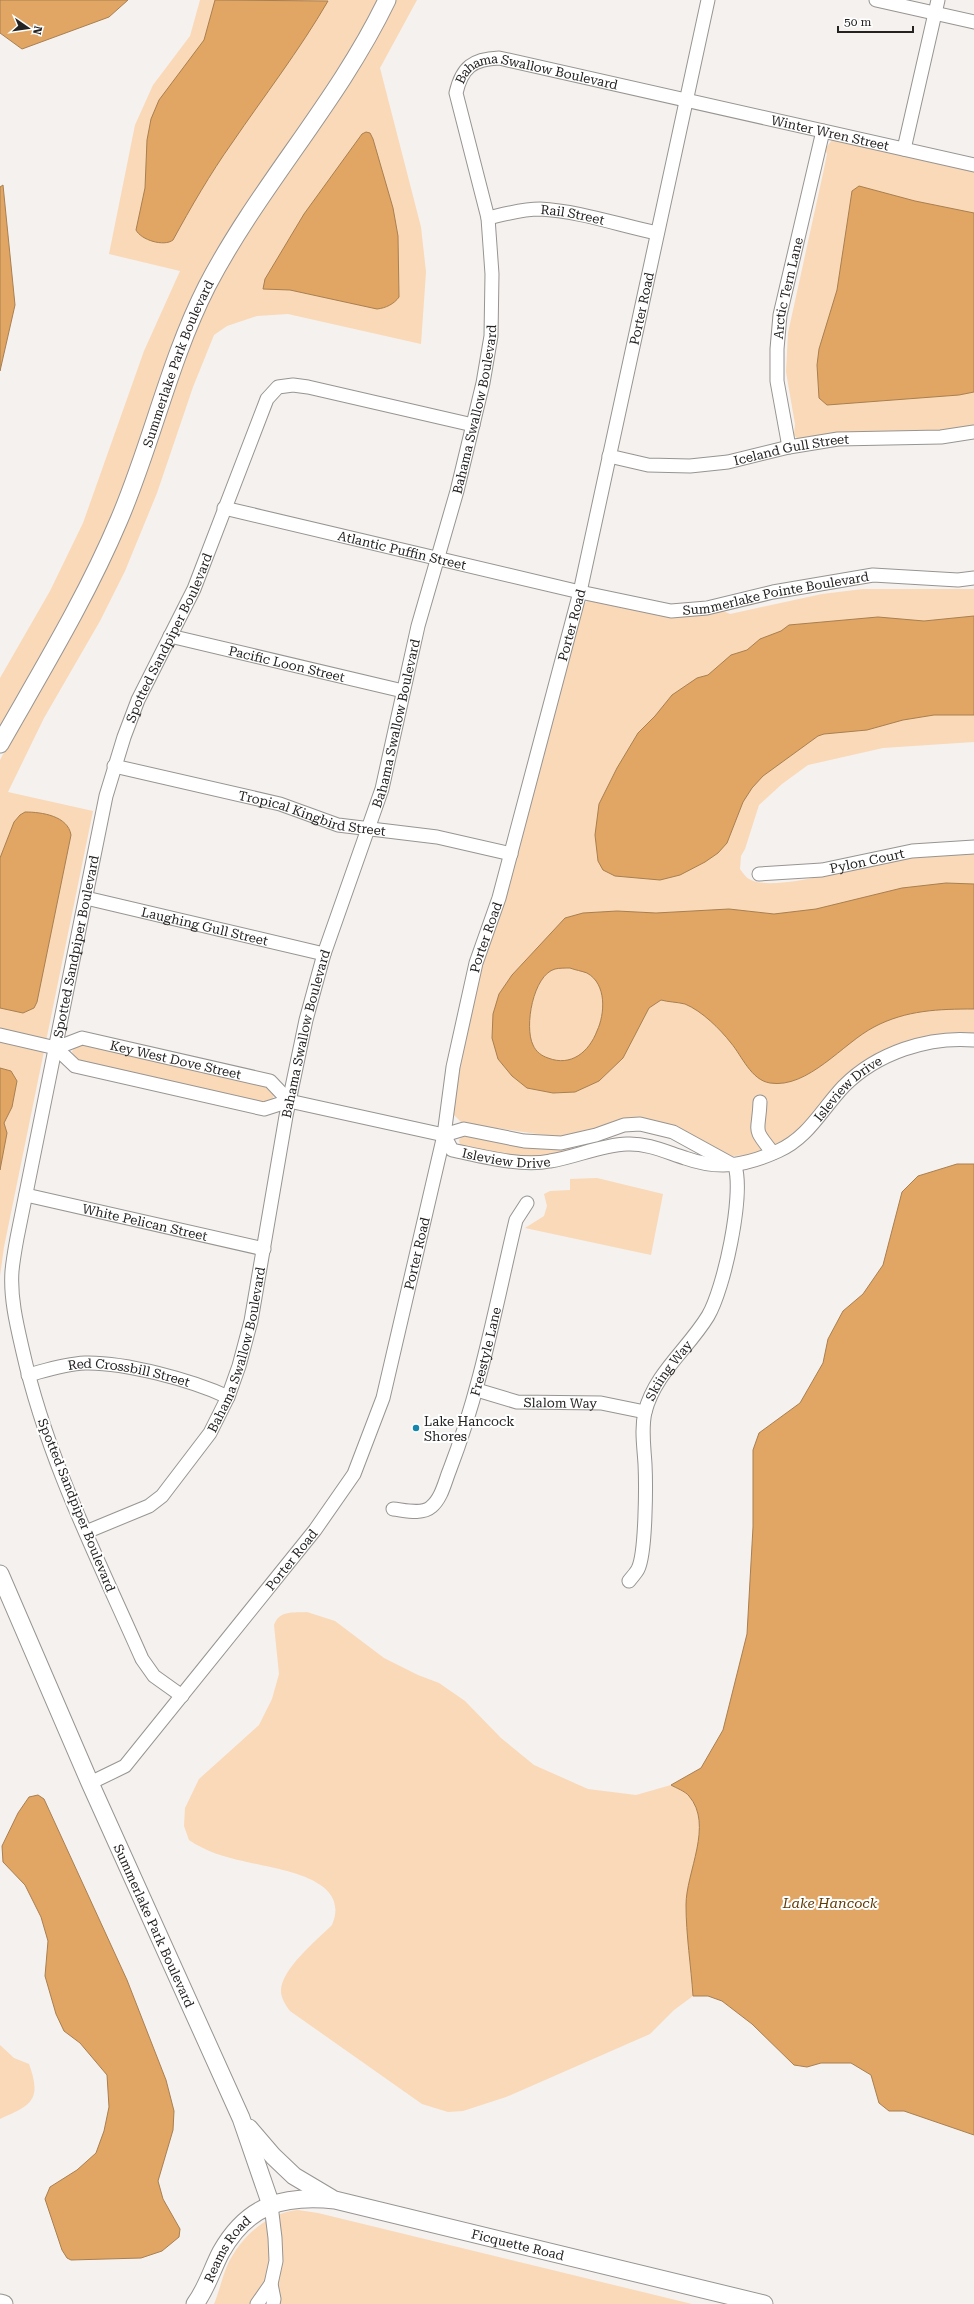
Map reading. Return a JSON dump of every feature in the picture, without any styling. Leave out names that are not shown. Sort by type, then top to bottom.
[{"type":"main road","name":"Summerlake Park Boulevard","points":[[0,744],[87,592],[114,531],[177,354],[207,287],[251,212],[348,72],[387,0]]},
{"type":"main road","name":"Summerlake Park Boulevard","points":[[0,1574],[90,1783],[242,2118],[271,2205]]},
{"type":"main road","points":[[242,2118],[272,2156],[294,2176],[335,2200]]},
{"type":"main road","name":"Ficquette Road","points":[[271,2205],[298,2198],[335,2200],[764,2304]]},
{"type":"main road","name":"Reams Road","points":[[195,2304],[231,2237],[249,2219],[271,2205]]},
{"type":"main road","points":[[0,2303],[4,2304]]},
{"type":"street","name":"Porter Road","points":[[90,1783],[125,1766],[315,1530],[354,1474],[383,1398],[444,1135],[453,1067],[476,963],[499,898],[580,592],[708,0]]},
{"type":"street","points":[[876,0],[974,22]]},
{"type":"street","points":[[904,150],[938,0]]},
{"type":"street","name":"Bahama Swallow Boulevard","points":[[86,1532],[149,1506],[162,1496],[210,1433],[228,1397],[239,1366],[251,1320],[289,1101],[306,1020],[324,954],[382,789],[418,626],[439,558],[473,425],[491,336],[492,274],[488,218],[456,93],[459,80],[466,69],[479,60],[499,58],[686,101]]},
{"type":"street","name":"Winter Wren Street","points":[[686,101],[974,165]]},
{"type":"street","name":"Arctic Tern Lane","points":[[789,447],[777,381],[776,349],[780,315],[823,131]]},
{"type":"street","name":"Rail Street","points":[[488,218],[515,211],[538,209],[563,212],[657,233]]},
{"type":"street","name":"Spotted Sandpiper Boulevard","points":[[182,1696],[154,1676],[142,1659],[86,1532],[46,1436],[28,1374],[14,1315],[12,1272],[26,1195],[114,766],[138,700],[194,589],[267,399],[278,387],[293,385],[308,387],[473,425]]},
{"type":"street","name":"Iceland Gull Street","points":[[609,456],[648,465],[690,466],[728,462],[789,447],[838,439],[941,437],[974,432]]},
{"type":"street","name":"Atlantic Puffin Street","points":[[224,508],[580,592]]},
{"type":"street","name":"Summerlake Pointe Boulevard","points":[[580,592],[671,611],[707,608],[773,592],[873,576],[958,580],[974,578]]},
{"type":"street","name":"Pacific Loon Street","points":[[170,636],[403,691]]},
{"type":"street","name":"Tropical Kingbird Street","points":[[114,766],[280,804],[304,811],[321,820],[367,830],[437,837],[511,854]]},
{"type":"street","name":"Pylon Court","points":[[760,874],[822,870],[912,851],[974,847]]},
{"type":"street","name":"Laughing Gull Street","points":[[86,898],[324,954]]},
{"type":"street","points":[[0,1035],[56,1048],[75,1066],[82,1068],[264,1109],[289,1101],[444,1135]]},
{"type":"street","name":"Key West Dove Street","points":[[56,1048],[82,1038],[89,1039],[270,1081],[289,1101]]},
{"type":"street","name":"Isleview Drive","points":[[735,1166],[673,1132],[640,1124],[624,1125],[580,1147],[549,1162],[505,1161],[452,1150],[444,1135],[464,1129],[524,1141],[561,1143],[580,1147],[640,1144],[701,1163],[735,1166],[773,1153],[796,1140],[813,1125],[844,1086],[861,1072],[887,1057],[922,1044],[948,1040],[974,1040]]},
{"type":"street","points":[[760,1102],[757,1130],[761,1140],[773,1153]]},
{"type":"street","name":"Skiing Way","points":[[628,1581],[638,1570],[641,1560],[644,1508],[643,1432],[645,1412],[663,1374],[697,1332],[716,1301],[734,1226],[736,1206],[735,1166]]},
{"type":"street","name":"White Pelican Street","points":[[26,1195],[264,1249]]},
{"type":"street","name":"Freestyle Lane","points":[[393,1509],[424,1510],[431,1507],[438,1500],[455,1457],[477,1390],[516,1220],[527,1203]]},
{"type":"street","name":"Red Crossbill Street","points":[[28,1374],[63,1366],[111,1364],[192,1382],[228,1397]]},
{"type":"street","name":"Slalom Way","points":[[477,1390],[518,1402],[601,1403],[645,1412]]},
{"type":"street","name":"Summerlake Park Boulevard","points":[[257,2304],[271,2284],[276,2261],[271,2205]]},
{"type":"street","name":"Summerlake Park Boulevard","points":[[271,2284],[274,2299],[273,2304]]},
{"type":"shaded area","points":[[200,0],[387,0],[207,287],[120,518],[0,744],[0,678],[50,591],[83,523],[144,351],[180,271],[109,254],[135,125],[153,85],[190,36]]},
{"type":"shaded area","points":[[395,0],[417,0],[380,68],[421,227],[426,272],[421,344],[288,314],[257,316],[227,326],[214,335],[193,387],[157,493],[125,571],[100,621],[44,718],[8,792],[93,811],[4,1247],[0,1276],[0,760],[28,706],[185,350],[231,255]]},
{"type":"shaded area","points":[[832,140],[974,170],[974,426],[947,431],[865,431],[799,440],[794,435],[795,424],[786,372],[788,333],[824,169],[827,154],[825,149]]},
{"type":"shaded area","points":[[863,589],[974,589],[974,742],[883,748],[808,765],[782,784],[759,805],[745,849],[741,856],[740,869],[746,877],[751,880],[764,883],[781,883],[803,880],[907,858],[974,853],[974,1037],[897,1047],[794,1135],[776,1147],[752,1155],[732,1156],[717,1151],[675,1126],[660,1122],[637,1119],[565,1138],[462,1123],[454,1115],[457,1082],[484,956],[583,606],[587,601],[721,610],[730,614],[822,594]]},
{"type":"shaded area","points":[[79,1043],[268,1083],[275,1093],[272,1100],[267,1103],[78,1061],[72,1052],[74,1047]]},
{"type":"shaded area","points":[[463,1135],[571,1146],[572,1151],[569,1153],[522,1158],[460,1146],[459,1140]]},
{"type":"shaded area","points":[[597,1178],[663,1194],[651,1255],[525,1228],[544,1216],[547,1206],[544,1194],[550,1191],[570,1190],[570,1179]]},
{"type":"shaded area","points":[[307,1612],[335,1621],[384,1658],[418,1675],[439,1683],[465,1701],[501,1738],[534,1765],[588,1789],[636,1795],[671,1785],[687,1794],[696,1808],[699,1821],[697,1849],[687,1892],[686,1905],[693,1996],[674,2010],[650,2034],[506,2097],[463,2111],[448,2112],[422,2104],[290,2011],[282,1996],[281,1991],[283,1982],[293,1964],[332,1925],[335,1909],[331,1895],[321,1885],[307,1878],[290,1872],[229,1858],[202,1847],[189,1840],[184,1826],[185,1808],[199,1779],[259,1725],[272,1699],[279,1674],[274,1625],[276,1620],[288,1613]]},
{"type":"shaded area","points":[[0,2045],[14,2058],[29,2064],[33,2076],[34,2094],[27,2105],[20,2110],[0,2119]]},
{"type":"shaded area","points":[[298,2210],[318,2213],[692,2304],[214,2304],[227,2266],[232,2256],[247,2237],[255,2229],[275,2216]]},
{"type":"water","points":[[0,0],[128,0],[109,17],[22,49],[0,33]]},
{"type":"water","points":[[215,0],[328,1],[293,56],[216,167],[173,240],[159,243],[143,237],[136,230],[145,188],[147,140],[151,119],[159,100],[204,40]]},
{"type":"water","points":[[366,132],[370,133],[373,139],[393,208],[398,236],[399,297],[390,305],[377,309],[290,290],[263,289],[265,279],[304,214],[362,134]]},
{"type":"water","points":[[3,185],[15,305],[0,371],[0,187]]},
{"type":"water","points":[[859,186],[915,201],[974,213],[974,392],[959,395],[827,405],[819,398],[817,365],[819,349],[837,290],[852,191]]},
{"type":"water","points":[[974,616],[974,715],[934,715],[903,720],[867,730],[824,734],[818,736],[763,776],[752,788],[743,802],[727,843],[718,853],[705,862],[680,875],[660,880],[615,876],[603,870],[598,861],[595,835],[599,804],[617,768],[638,733],[655,716],[672,695],[697,678],[708,675],[731,655],[747,650],[760,639],[781,631],[789,625],[878,617],[924,621]]},
{"type":"water","points":[[25,812],[46,814],[60,819],[65,823],[71,835],[37,1002],[34,1008],[23,1013],[0,1008],[0,858],[14,822]]},
{"type":"water","points":[[946,883],[974,884],[974,1009],[935,1010],[910,1014],[886,1021],[862,1034],[811,1072],[798,1079],[784,1083],[770,1083],[757,1077],[722,1032],[698,1011],[685,1004],[661,1000],[649,1008],[623,1058],[599,1081],[575,1092],[553,1093],[527,1088],[512,1076],[498,1059],[492,1038],[493,1014],[499,994],[512,975],[565,918],[583,913],[617,911],[656,913],[729,909],[774,914],[816,909],[902,888]],"holes":[[[570,968],[587,973],[594,978],[601,992],[603,1008],[600,1024],[594,1039],[578,1056],[564,1061],[548,1058],[537,1052],[530,1037],[530,1015],[532,1002],[536,991],[547,973],[555,969]]]},
{"type":"water","points":[[0,1068],[11,1071],[17,1081],[12,1107],[4,1123],[7,1133],[0,1170]]},
{"type":"water","name":"Lake Hancock","points":[[957,1164],[974,1164],[974,2135],[904,2111],[889,2111],[879,2103],[871,2075],[851,2063],[821,2063],[807,2067],[794,2065],[752,2024],[722,2001],[708,1996],[693,1996],[686,1905],[687,1892],[697,1849],[699,1821],[696,1808],[689,1796],[671,1785],[701,1768],[723,1730],[747,1634],[753,1527],[753,1450],[759,1433],[800,1403],[823,1363],[828,1339],[843,1311],[863,1294],[883,1265],[902,1192],[918,1176]]},
{"type":"water","points":[[38,1795],[44,1799],[127,1980],[166,2080],[174,2111],[173,2130],[158,2181],[163,2199],[180,2229],[179,2237],[162,2251],[141,2258],[71,2260],[67,2258],[62,2250],[45,2199],[50,2187],[77,2170],[96,2153],[104,2131],[109,2107],[107,2075],[80,2043],[64,2031],[56,2014],[45,1976],[48,1941],[41,1917],[25,1885],[3,1862],[2,1846],[18,1813],[29,1797]]},
{"type":"place","name":"Lake Hancock Shores","points":[[416,1428]]}]
